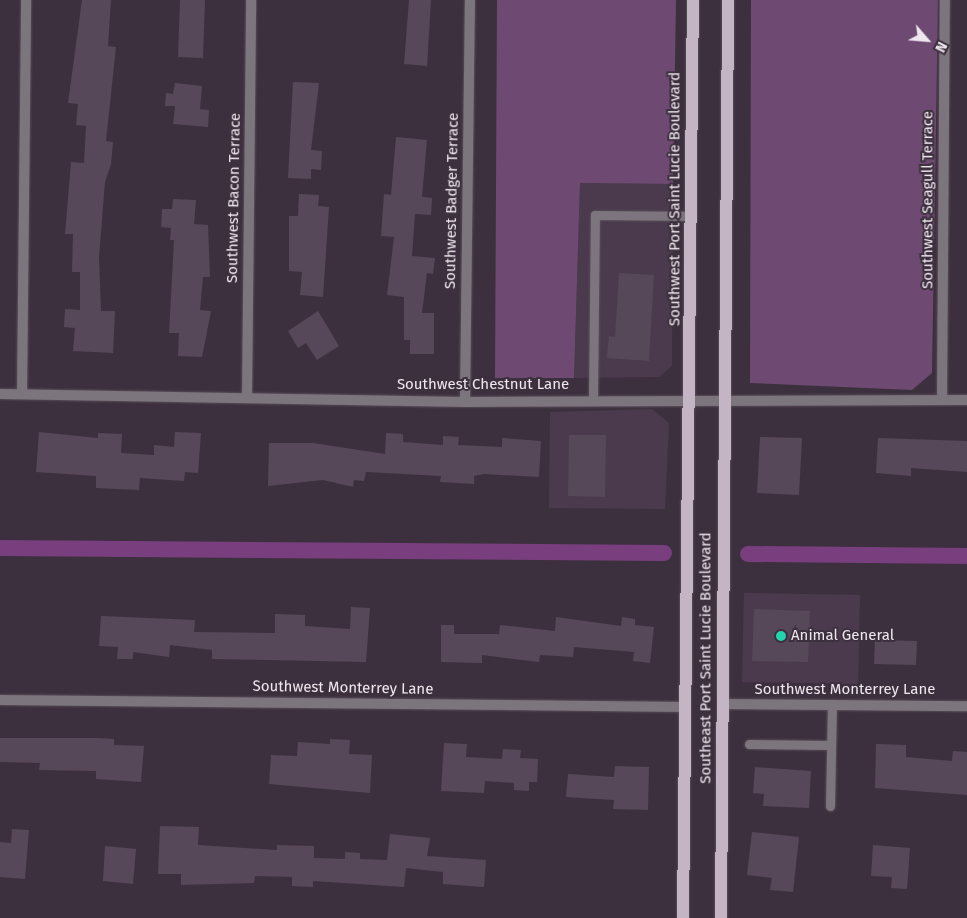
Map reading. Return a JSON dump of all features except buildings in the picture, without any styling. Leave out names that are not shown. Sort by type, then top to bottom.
[{"type":"main road","name":"Southwest Port Saint Lucie Boulevard","points":[[690,399],[693,0]]},
{"type":"main road","points":[[724,398],[728,0]]},
{"type":"main road","name":"Southeast Port Saint Lucie Boulevard","points":[[721,918],[724,398]]},
{"type":"main road","name":"Southeast Port Saint Lucie Boulevard","points":[[683,918],[690,399]]},
{"type":"street","points":[[22,394],[26,0]]},
{"type":"street","name":"Southwest Bacon Terrace","points":[[247,397],[251,0]]},
{"type":"street","name":"Southwest Badger Terrace","points":[[465,402],[470,0]]},
{"type":"street","name":"Southwest Seagull Terrace","points":[[942,400],[945,0]]},
{"type":"street","name":"Southwest Chestnut Lane","points":[[0,394],[465,402],[724,398],[967,400]]},
{"type":"street","name":"Southwest Monterrey Lane","points":[[0,700],[686,707]]},
{"type":"street","name":"Southwest Monterrey Lane","points":[[722,704],[967,706]]},
{"type":"lane","points":[[592,400],[595,216],[691,216]]},
{"type":"lane","points":[[830,806],[832,705]]},
{"type":"lane","points":[[749,744],[831,745]]},
{"type":"shaded area","points":[[497,0],[676,0],[673,184],[580,183],[574,378],[495,378]]},
{"type":"shaded area","points":[[751,0],[938,0],[932,373],[912,390],[750,383]]},
{"type":"shaded area","points":[[580,183],[673,184],[672,366],[659,377],[574,378]]},
{"type":"shaded area","points":[[652,409],[669,423],[665,509],[549,508],[550,412]]},
{"type":"shaded area","points":[[744,593],[860,595],[858,684],[742,682]]},
{"type":"waterway","points":[[0,548],[664,553]]},
{"type":"waterway","points":[[748,554],[967,556]]},
{"type":"place","name":"Animal General","points":[[781,636]]}]
